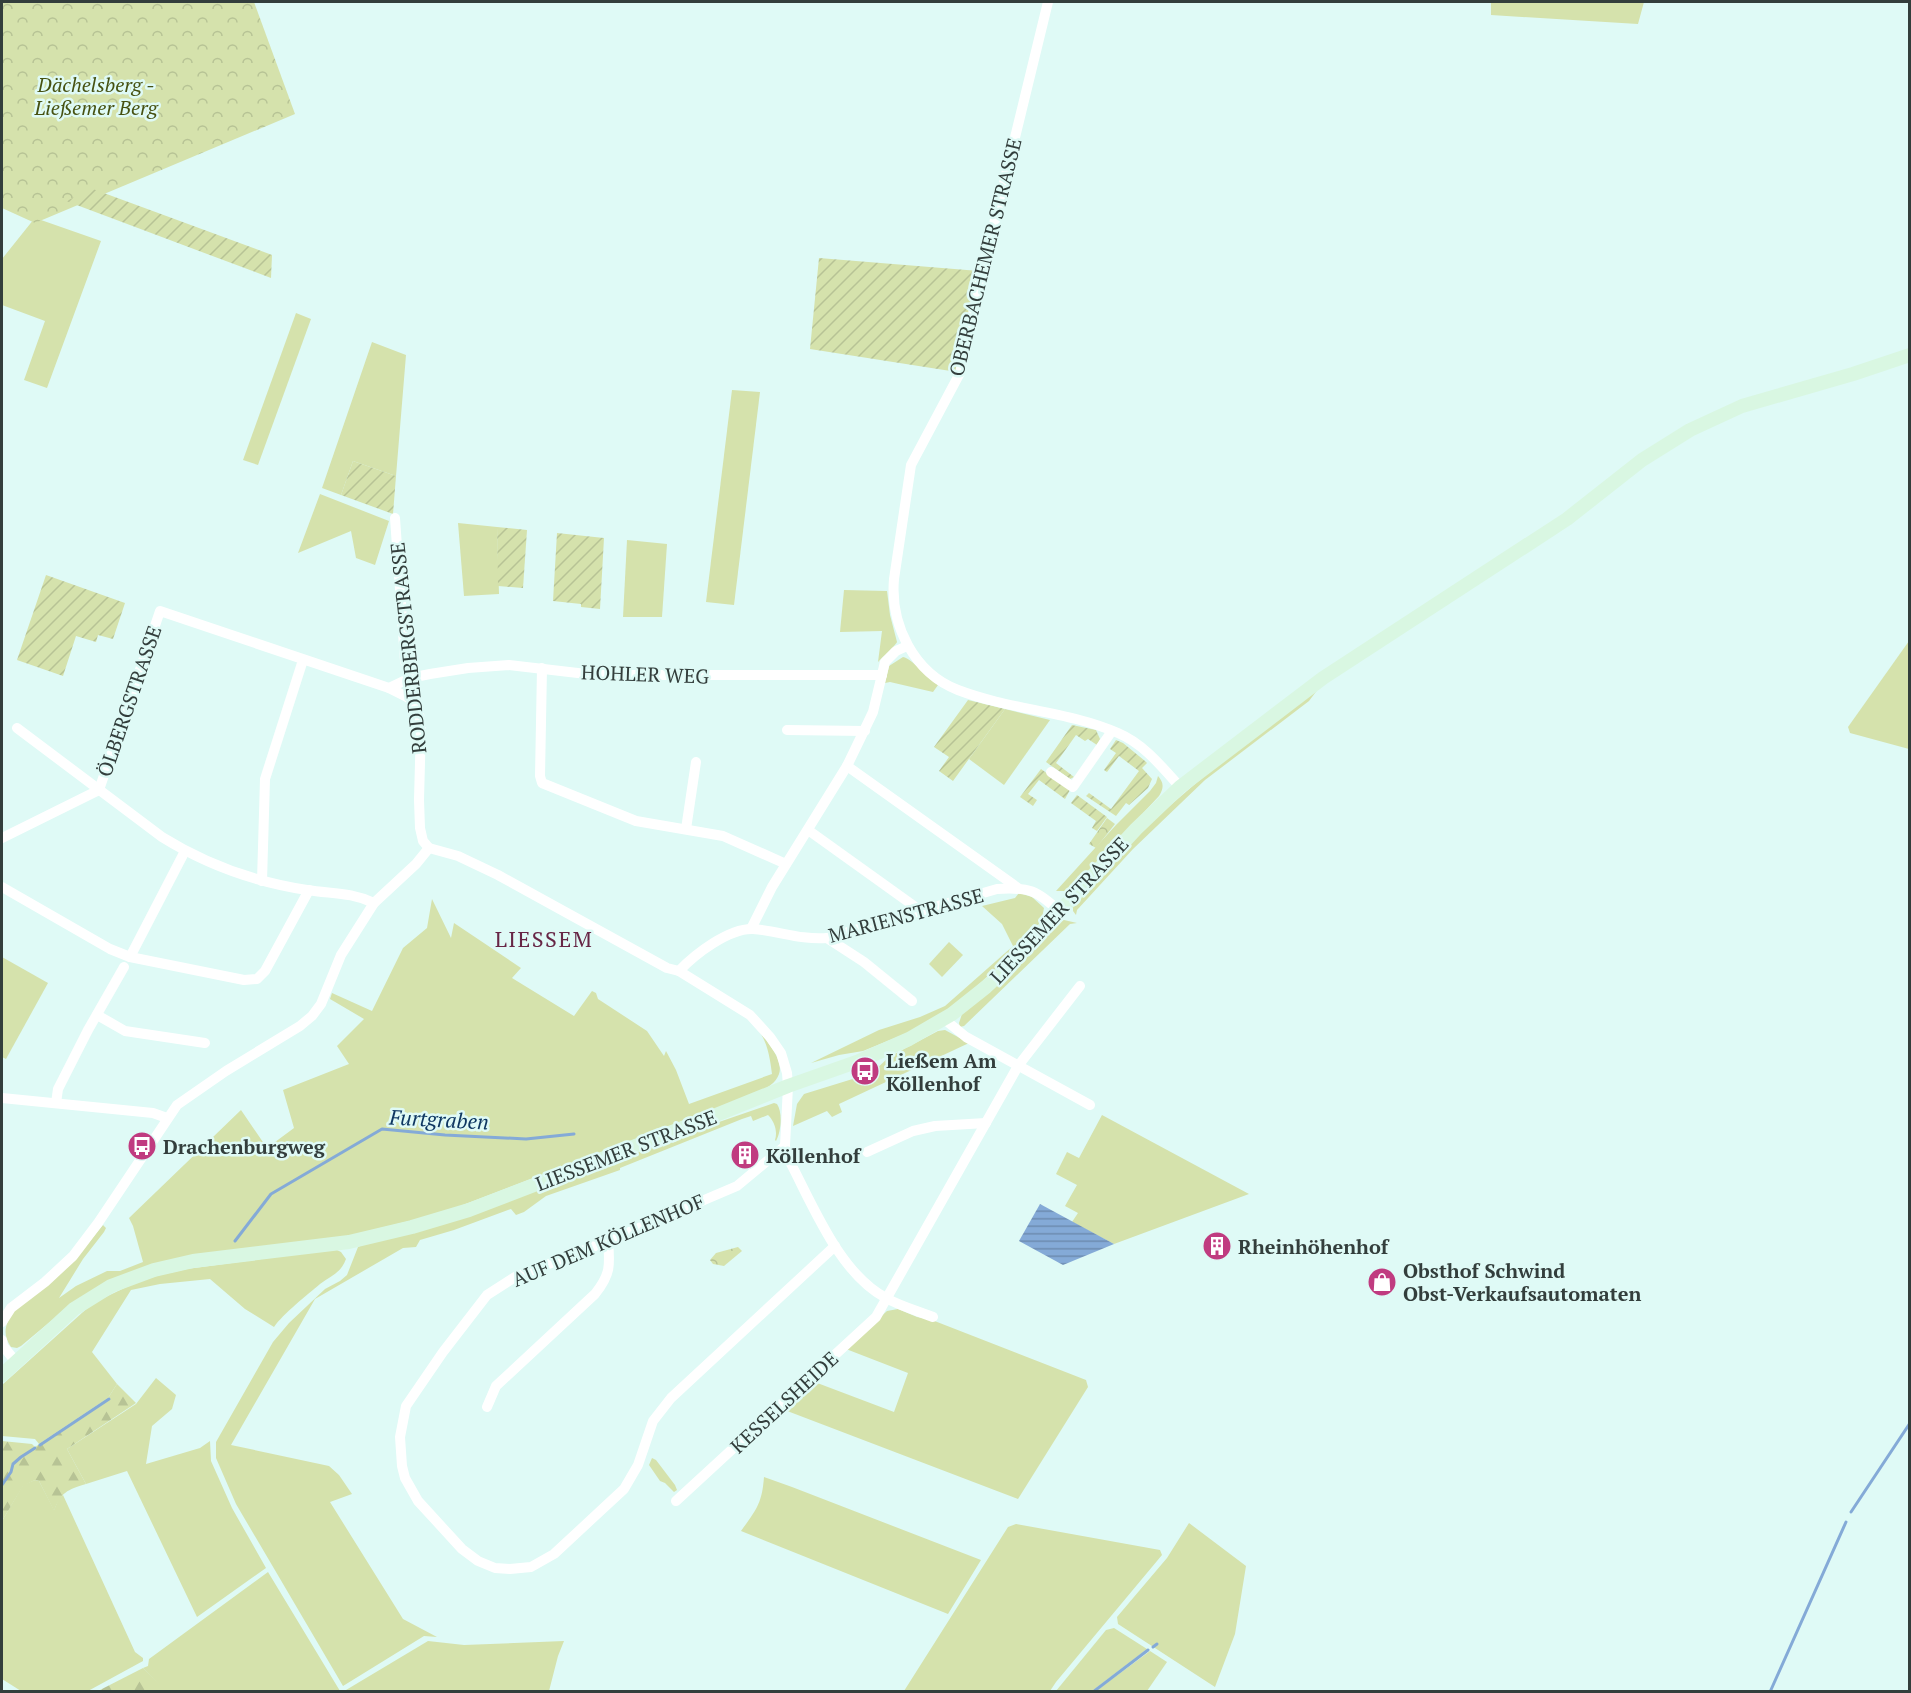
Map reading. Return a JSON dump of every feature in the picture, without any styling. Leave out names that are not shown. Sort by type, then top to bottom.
[{"type":"street","name":"OBERBACHEMER STRASSE","points":[[1048,2],[960,373],[911,465],[893,594],[895,613],[907,646],[934,676],[957,690],[979,697],[1088,723],[1112,731],[1131,740],[1147,752],[1180,787]]},
{"type":"street","name":"LIESSEMER STRASSE","points":[[2,1375],[74,1309],[111,1286],[154,1270],[193,1261],[349,1242],[469,1210],[788,1086],[859,1061],[909,1039],[944,1019],[986,987],[1016,960],[1136,829],[1180,787],[1323,678],[1551,530],[1642,460],[1690,430],[1742,406],[1910,355]]},
{"type":"street","name":"RODDERBERGSTRASSE","points":[[395,518],[405,662],[414,686],[421,725],[420,828],[423,841],[429,848]]},
{"type":"street","name":"ÖLBERGSTRASSE","points":[[2,838],[99,790],[160,611],[303,660]]},
{"type":"street","points":[[752,929],[786,864],[847,766],[865,731],[873,712],[885,662],[896,651],[907,646]]},
{"type":"street","points":[[262,881],[265,779],[303,660],[389,688],[417,705]]},
{"type":"street","name":"HOHLER WEG","points":[[389,688],[410,678],[509,664],[595,675],[882,675]]},
{"type":"street","points":[[542,668],[540,776],[542,783],[636,821],[723,836],[786,864]]},
{"type":"street","points":[[17,728],[184,851],[234,873],[262,881],[309,890],[347,893],[374,903]]},
{"type":"street","points":[[787,730],[865,731]]},
{"type":"street","points":[[1051,772],[1073,788],[1112,731]]},
{"type":"street","points":[[686,829],[696,762]]},
{"type":"street","points":[[847,766],[1018,888]]},
{"type":"street","points":[[808,830],[921,911]]},
{"type":"street","points":[[2,1322],[11,1308],[45,1282],[73,1256],[98,1223],[177,1105],[312,1016],[321,1004],[341,955],[374,903],[416,864],[429,848],[458,856],[498,875],[666,968],[679,971],[750,1015],[781,1053],[788,1086],[785,1146],[789,1160],[835,1246],[871,1289],[886,1299],[933,1317]]},
{"type":"street","points":[[56,1103],[58,1089],[184,851]]},
{"type":"street","points":[[2,887],[110,949],[127,962],[244,980],[257,979],[266,971],[309,890]]},
{"type":"street","name":"MARIENSTRASSE","points":[[679,971],[690,959],[727,934],[752,929],[809,939],[827,938],[997,890],[1018,888],[1043,896],[1060,912]]},
{"type":"street","points":[[827,938],[864,962],[912,1001]]},
{"type":"street","name":"KESSELSHEIDE","points":[[676,1501],[876,1317],[1018,1066],[1080,986]]},
{"type":"street","points":[[97,1015],[125,1031],[205,1043]]},
{"type":"street","points":[[944,1019],[966,1037],[1090,1105]]},
{"type":"street","points":[[2,1098],[153,1113],[167,1118]]},
{"type":"street","points":[[867,1152],[913,1131],[935,1126],[986,1123]]},
{"type":"street","name":"AUF DEM KÖLLENHOF","points":[[785,1146],[737,1186],[608,1241],[514,1277],[487,1295],[443,1352],[406,1406],[402,1420],[399,1451],[405,1478],[418,1501],[462,1549],[478,1561],[495,1568],[531,1568],[554,1554],[624,1489],[638,1465],[653,1420],[666,1403],[835,1246]]},
{"type":"street","points":[[487,1407],[496,1386],[595,1294],[606,1280],[610,1264],[608,1241]]},
{"type":"street","points":[[2,1340],[3,1346],[16,1362]]},
{"type":"green space","name":"Dächelsberg - Ließemer Berg","points":[[2,2],[254,2],[295,114],[35,223],[2,208]]},
{"type":"green space","points":[[1491,2],[1644,2],[1638,24],[1491,15]]},
{"type":"green space","points":[[93,189],[272,255],[271,278],[66,201]]},
{"type":"green space","points":[[34,219],[101,241],[47,388],[24,380],[45,321],[2,305],[2,259]]},
{"type":"green space","points":[[819,258],[979,271],[957,372],[810,349]]},
{"type":"green space","points":[[296,313],[311,319],[258,465],[243,460]]},
{"type":"green space","points":[[372,342],[406,355],[396,476],[353,461],[341,495],[322,488]]},
{"type":"green space","points":[[732,390],[760,392],[734,605],[706,602]]},
{"type":"green space","points":[[353,461],[396,476],[393,514],[341,495]]},
{"type":"green space","points":[[320,494],[389,521],[375,565],[356,558],[351,531],[298,553]]},
{"type":"green space","points":[[458,523],[497,527],[499,594],[464,596]]},
{"type":"green space","points":[[497,527],[527,530],[523,588],[498,586]]},
{"type":"green space","points":[[557,533],[604,538],[600,609],[553,601]]},
{"type":"green space","points":[[627,540],[667,544],[662,617],[623,617]]},
{"type":"green space","points":[[46,575],[125,603],[113,639],[98,635],[96,642],[76,636],[63,676],[17,660]]},
{"type":"green space","points":[[844,590],[887,591],[897,642],[878,662],[882,631],[840,632]]},
{"type":"green space","points":[[1909,641],[1909,749],[1850,733],[1848,727]]},
{"type":"green space","points":[[903,657],[911,661],[938,685],[933,692],[890,682],[885,683],[889,666]]},
{"type":"green space","points":[[1321,685],[1309,701],[1205,780],[1133,849],[1077,910],[1076,915],[1073,906],[1151,822],[1223,760]]},
{"type":"green space","points":[[968,700],[1005,709],[953,781],[939,771],[949,757],[934,747]]},
{"type":"green space","points":[[1005,709],[1050,720],[1004,785],[969,759]]},
{"type":"green space","points":[[1072,725],[1096,730],[1100,739],[1097,745],[1076,735],[1056,763],[1074,777],[1070,779],[1046,762]]},
{"type":"green space","points":[[1116,740],[1147,763],[1142,768],[1152,779],[1148,788],[1129,805],[1126,803],[1116,816],[1086,796],[1089,793],[1111,809],[1139,771],[1119,756],[1107,772],[1104,770],[1116,753],[1110,749]]},
{"type":"green space","points":[[1041,769],[1070,790],[1065,799],[1039,780],[1028,794],[1037,800],[1033,806],[1020,797]]},
{"type":"green space","points":[[1158,776],[1163,786],[1159,796],[1078,885],[1067,891],[1056,891],[1150,791]]},
{"type":"green space","points":[[1077,795],[1107,817],[1097,831],[1092,828],[1096,821],[1071,803]]},
{"type":"green space","points":[[1107,818],[1115,824],[1096,848],[1089,844]]},
{"type":"green space","points":[[1019,893],[1032,897],[1044,908],[1041,923],[1016,951],[950,1010],[912,1031],[863,1051],[811,1063],[879,1030],[945,1006],[1013,946],[1002,924],[982,906],[1015,898]]},
{"type":"green space","points":[[432,899],[451,938],[454,923],[521,968],[512,978],[574,1016],[592,991],[596,993],[598,999],[647,1031],[664,1056],[666,1051],[689,1104],[772,1074],[767,1046],[759,1031],[776,1055],[780,1070],[777,1078],[761,1091],[442,1213],[336,1239],[154,1265],[51,1321],[21,1346],[11,1347],[6,1338],[6,1329],[8,1320],[14,1311],[75,1259],[103,1225],[106,1228],[104,1232],[83,1259],[59,1298],[76,1286],[107,1271],[120,1271],[143,1262],[129,1218],[241,1110],[267,1148],[294,1128],[283,1090],[349,1064],[337,1046],[364,1019],[330,999],[332,993],[372,1011],[403,948],[427,928]]},
{"type":"green space","points":[[1064,920],[1077,923],[1070,924],[964,1026],[960,1027],[962,1014],[1057,923]]},
{"type":"green space","points":[[949,942],[963,955],[942,977],[929,964]]},
{"type":"green space","points":[[2,957],[48,983],[6,1059],[2,1057]]},
{"type":"green space","points":[[945,1030],[969,1043],[839,1104],[842,1112],[832,1117],[827,1111],[793,1126],[797,1104],[804,1094],[872,1073],[889,1057],[938,1031]]},
{"type":"green space","points":[[774,1103],[779,1108],[781,1117],[776,1141],[775,1126],[768,1115],[753,1121],[751,1116],[742,1119],[620,1168],[620,1170],[546,1196],[524,1212],[516,1215],[511,1209],[420,1240],[416,1247],[403,1248],[315,1299],[231,1445],[329,1466],[339,1475],[352,1494],[330,1502],[403,1619],[437,1637],[424,1636],[343,1686],[236,1504],[216,1458],[216,1442],[273,1342],[289,1323],[325,1289],[347,1275],[358,1247],[362,1245]]},
{"type":"green space","points":[[1102,1115],[1249,1194],[1114,1244],[1072,1222],[1078,1213],[1065,1206],[1077,1185],[1056,1174],[1067,1152],[1079,1158]]},
{"type":"green space","points":[[738,1247],[742,1251],[724,1266],[713,1264],[710,1260],[716,1253]]},
{"type":"green space","points":[[335,1249],[341,1252],[346,1259],[341,1268],[283,1316],[274,1327],[245,1309],[210,1279],[160,1284],[131,1290],[92,1352],[117,1384],[108,1398],[39,1444],[35,1439],[2,1436],[2,1385],[93,1303],[135,1283],[160,1275],[187,1269]]},
{"type":"green space","points":[[898,1309],[1086,1380],[1088,1387],[1018,1499],[782,1409],[812,1381],[894,1412],[908,1373],[846,1349],[887,1311]]},
{"type":"green space","points":[[156,1378],[176,1395],[172,1409],[152,1426],[146,1464],[200,1448],[210,1441],[211,1461],[232,1508],[266,1568],[197,1617],[127,1471],[86,1484],[67,1449],[136,1404]]},
{"type":"green space","points":[[117,1384],[136,1403],[67,1449],[86,1484],[66,1493],[59,1500],[54,1511],[39,1481],[35,1480],[23,1486],[2,1521],[2,1441],[32,1444],[35,1447],[108,1398]]},
{"type":"green space","points":[[652,1458],[656,1460],[677,1490],[674,1492],[660,1481],[649,1465]]},
{"type":"green space","points":[[764,1477],[981,1560],[948,1614],[741,1531],[757,1506],[762,1494]]},
{"type":"green space","points":[[35,1480],[39,1481],[54,1510],[59,1498],[63,1495],[135,1652],[143,1658],[143,1661],[88,1691],[21,1691],[2,1679],[2,1521],[23,1485]]},
{"type":"green space","points":[[1189,1523],[1246,1566],[1235,1634],[1215,1687],[1118,1624],[1117,1617],[1167,1558]]},
{"type":"green space","points":[[1016,1524],[1160,1550],[1162,1555],[1050,1691],[904,1691],[1008,1527]]},
{"type":"green space","points":[[268,1572],[340,1691],[162,1691],[164,1690],[143,1668],[148,1666],[149,1659]]},
{"type":"green space","points":[[1114,1628],[1147,1649],[1092,1691],[1056,1691],[1106,1630]]},
{"type":"green space","points":[[428,1641],[464,1645],[564,1641],[549,1691],[348,1692],[346,1690]]},
{"type":"green space","points":[[1150,1651],[1167,1662],[1147,1691],[1096,1691]]},
{"type":"green space","points":[[143,1668],[165,1690],[162,1692],[98,1691]]},
{"type":"water","points":[[1040,1204],[1114,1244],[1063,1265],[1019,1241]]},
{"type":"waterway","name":"Furtgraben","points":[[235,1241],[271,1194],[382,1129],[526,1139],[574,1134]]},
{"type":"waterway","name":"Furtgraben","points":[[40,1445],[109,1399]]},
{"type":"waterway","points":[[1851,1512],[1910,1423]]},
{"type":"waterway","name":"Furtgraben","points":[[2,1485],[11,1472],[13,1464],[35,1448]]},
{"type":"waterway","points":[[1770,1692],[1846,1522]]},
{"type":"waterway","points":[[1153,1647],[1157,1644]]},
{"type":"waterway","points":[[1093,1692],[1148,1650]]},
{"type":"place","name":"Ließem Am Köllenhof","points":[[865,1071]]},
{"type":"place","name":"Drachenburgweg","points":[[142,1146]]},
{"type":"place","name":"Köllenhof","points":[[745,1155]]},
{"type":"place","name":"Rheinhöhenhof","points":[[1217,1246]]},
{"type":"place","name":"Obsthof Schwind Obst-Verkaufsautomaten","points":[[1382,1282]]},
{"type":"district","name":"LIESSEM","points":[[544,938]]}]
